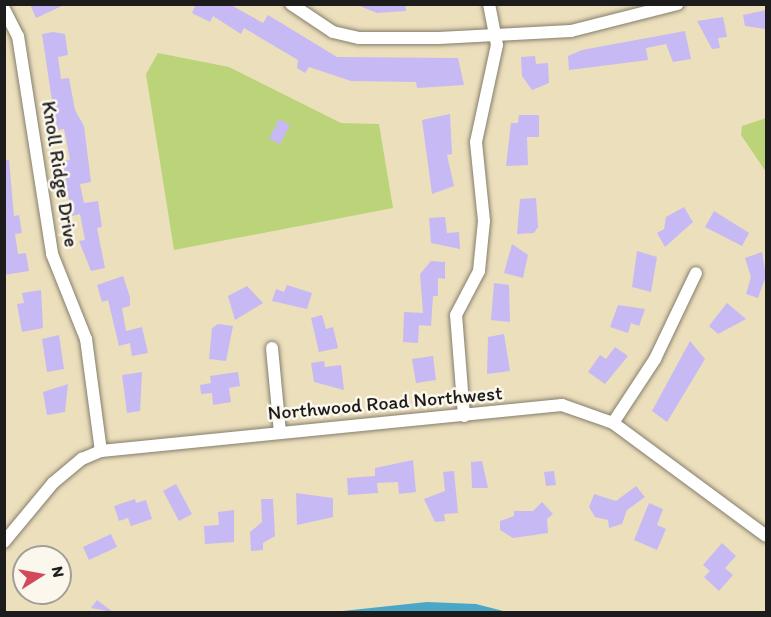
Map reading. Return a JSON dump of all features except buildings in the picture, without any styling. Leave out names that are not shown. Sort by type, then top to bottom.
[{"type":"street","points":[[291,4],[333,32],[359,38],[496,38],[615,24],[678,4]]},
{"type":"street","points":[[464,416],[456,315],[479,271],[484,221],[476,141],[496,38],[489,4]]},
{"type":"street","name":"Knoll Ridge Drive","points":[[4,9],[18,36],[52,254],[86,339],[101,451]]},
{"type":"street","points":[[614,423],[655,359],[696,273]]},
{"type":"street","points":[[272,348],[280,433]]},
{"type":"street","name":"Northwood Road Northwest","points":[[4,542],[53,483],[101,451],[562,405],[614,423],[766,536]]},
{"type":"green space","points":[[158,53],[229,67],[341,123],[379,124],[393,208],[174,250],[146,74]]},
{"type":"green space","points":[[766,118],[766,172],[741,135],[742,126]]},
{"type":"water","points":[[427,602],[476,604],[507,612],[333,612]]}]
